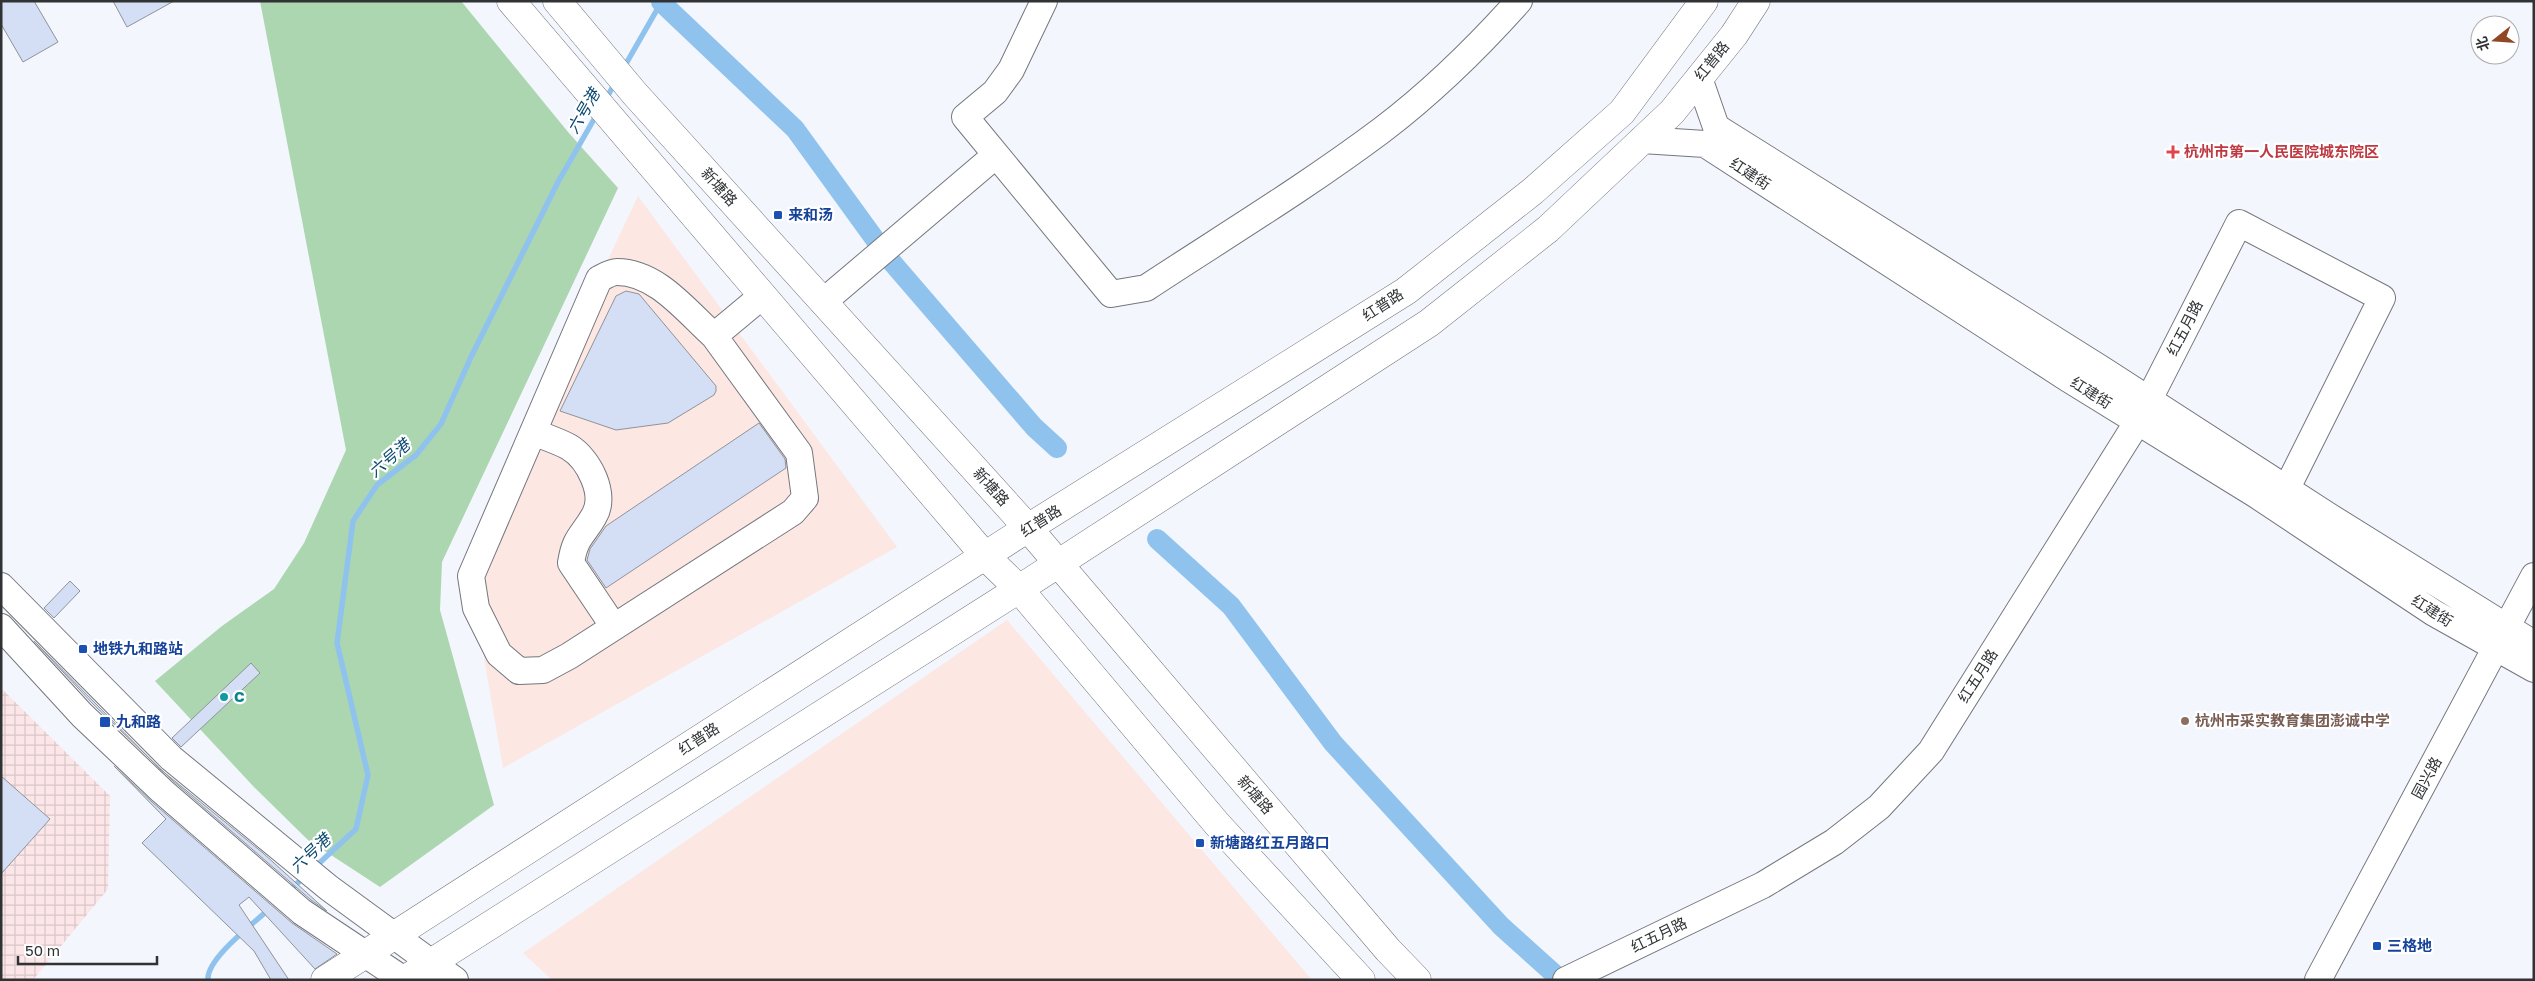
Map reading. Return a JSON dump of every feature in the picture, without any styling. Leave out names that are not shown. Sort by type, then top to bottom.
[{"type":"main road","points":[[510,1],[619,131],[985,556],[1019,589],[1217,824],[1361,980]]},
{"type":"main road","name":"新塘路","points":[[557,1],[635,94],[1028,528],[1382,943],[1417,980]]},
{"type":"main road","name":"红普路","points":[[325,980],[364,953],[1028,528],[1406,291],[1533,191],[1622,112],[1704,1]]},
{"type":"main road","name":"红普路","points":[[404,980],[1019,589],[1056,563],[1429,323],[1548,229],[1672,112],[1734,35],[1756,1]]},
{"type":"street","points":[[1044,1],[1011,70],[995,92],[965,117],[1112,294],[1146,288],[1383,130],[1480,45],[1519,1]]},
{"type":"street","name":"红建街","points":[[1699,78],[1716,127],[2143,410],[2255,494],[2434,613],[2502,638],[2534,644]]},
{"type":"street","name":"红建街","points":[[1642,140],[1705,144],[2143,410],[2287,488],[2502,638],[2534,669]]},
{"type":"street","points":[[823,302],[996,155]]},
{"type":"street","name":"红五月路","points":[[1574,976],[1762,885],[1834,842],[1879,807],[1931,751],[2143,410],[2239,223],[2382,298],[2287,488]]},
{"type":"street","points":[[615,271],[640,275],[664,290],[714,336],[799,453],[805,498],[792,512],[614,627],[543,670],[519,671],[499,654],[476,608],[471,576],[533,432],[600,279],[615,271]]},
{"type":"street","points":[[714,336],[762,296]]},
{"type":"street","points":[[533,432],[570,448],[590,471],[600,496],[595,515],[580,533],[573,550],[571,563],[614,627]]},
{"type":"street","name":"园兴路","points":[[2318,980],[2534,576]]},
{"type":"street","points":[[1,586],[171,758],[329,888],[455,980]]},
{"type":"street","points":[[1,627],[82,715],[162,791],[302,912],[404,980]]},
{"type":"shaded area","points":[[638,196],[897,547],[503,768],[467,559]]},
{"type":"shaded area","points":[[1007,620],[1312,980],[552,980],[523,953]]},
{"type":"shaded area","points":[[1,688],[110,796],[108,889],[33,980],[1,980]]},
{"type":"green space","points":[[260,1],[461,1],[568,132],[618,188],[442,562],[440,610],[494,805],[380,887],[308,840],[254,787],[155,681],[222,626],[274,589],[304,543],[346,450]]},
{"type":"building","points":[[1,1],[34,1],[58,42],[23,62],[1,24]]},
{"type":"building","points":[[113,1],[174,1],[127,27]]},
{"type":"building","points":[[626,291],[639,294],[716,386],[716,391],[714,395],[668,423],[616,430],[560,411],[616,296]]},
{"type":"building","points":[[759,423],[785,459],[786,468],[606,588],[587,560],[590,549],[606,526]]},
{"type":"building","points":[[70,581],[80,591],[54,618],[44,608]]},
{"type":"building","points":[[34,641],[150,759],[93,704]]},
{"type":"building","points":[[251,663],[260,673],[181,747],[172,738]]},
{"type":"building","points":[[114,766],[152,802],[292,923],[337,954],[315,969],[249,897],[239,905],[289,980],[271,980],[254,951],[142,843],[166,819]]},
{"type":"building","points":[[164,772],[263,853],[327,911],[311,900]]},
{"type":"building","points":[[1,776],[50,819],[1,874]]},
{"type":"waterway","name":"六号港","points":[[623,69],[662,1]]},
{"type":"waterway","points":[[661,2],[795,129],[890,260],[1034,427],[1057,448]]},
{"type":"waterway","name":"六号港","points":[[606,99],[616,81]]},
{"type":"waterway","name":"六号港","points":[[314,868],[356,829],[368,775],[337,643],[353,521],[377,485],[416,455],[441,424],[471,357],[558,182],[597,114]]},
{"type":"waterway","points":[[1157,539],[1231,606],[1333,743],[1501,926],[1561,980]]},
{"type":"waterway","name":"六号港","points":[[288,892],[305,876]]},
{"type":"waterway","name":"六号港","points":[[208,980],[209,972],[222,952],[268,910]]},
{"type":"place","name":"杭州市第一人民医院城东院区","points":[[2173,152]]},
{"type":"place","name":"来和汤","points":[[778,215]]},
{"type":"place","name":"地铁九和路站","points":[[83,649]]},
{"type":"place","name":"C","points":[[224,697]]},
{"type":"place","name":"杭州市采实教育集团澎诚中学","points":[[2185,721]]},
{"type":"place","name":"九和路","points":[[105,722]]},
{"type":"place","name":"新塘路红五月路口","points":[[1200,843]]},
{"type":"place","name":"三格地","points":[[2377,946]]}]
